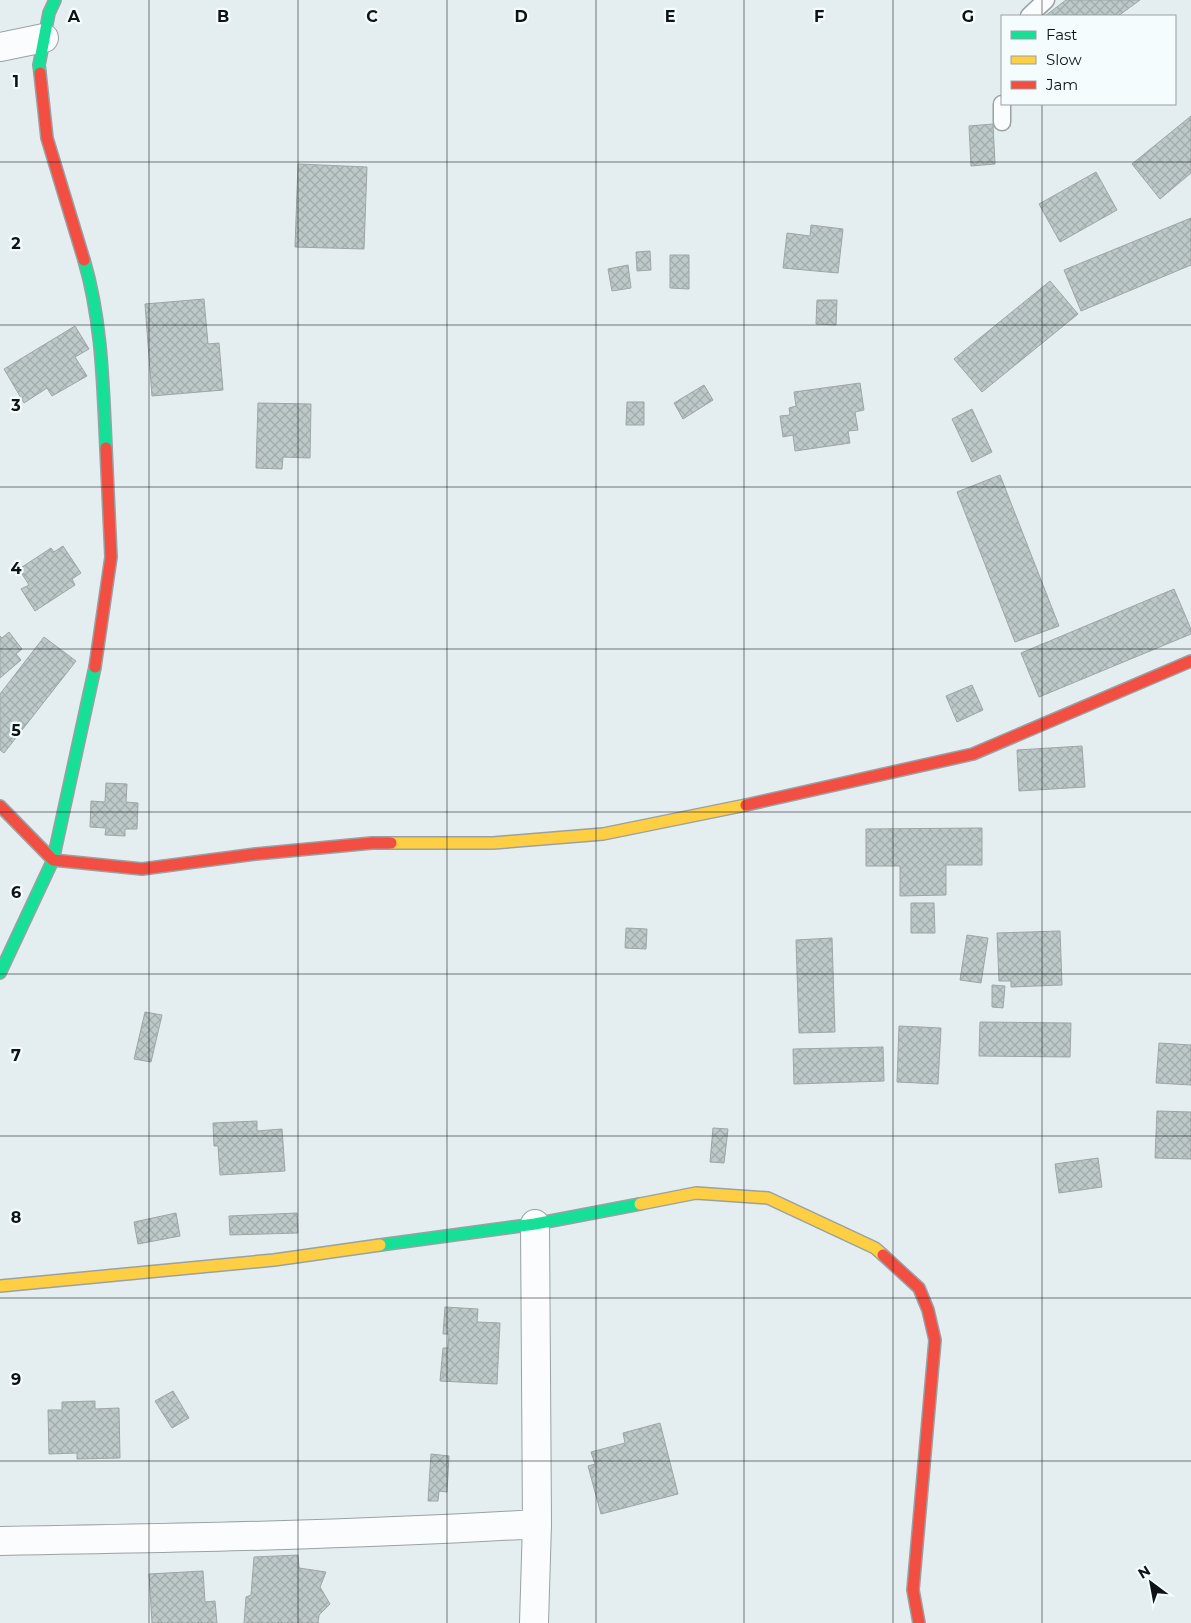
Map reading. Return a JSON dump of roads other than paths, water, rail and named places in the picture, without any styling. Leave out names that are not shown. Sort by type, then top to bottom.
[{"type":"street","points":[[0,973],[53,860],[77,748],[94,682],[112,557],[102,363],[91,284],[47,138],[39,65],[48,12],[55,0]]},
{"type":"street","points":[[0,47],[44,38]]},
{"type":"street","points":[[0,806],[53,860],[142,868],[256,854],[372,843],[493,843],[603,834],[782,797],[973,754],[1191,661]]},
{"type":"street","points":[[0,1286],[274,1260],[535,1224],[696,1193],[768,1198],[875,1248],[919,1288],[928,1310],[935,1340],[913,1590],[919,1623]]},
{"type":"street","points":[[534,1623],[537,1524],[535,1224]]},
{"type":"street","points":[[0,1541],[407,1532],[537,1524]]},
{"type":"lane","points":[[1030,15],[1046,0]]},
{"type":"lane","points":[[1002,105],[1002,122]]}]
